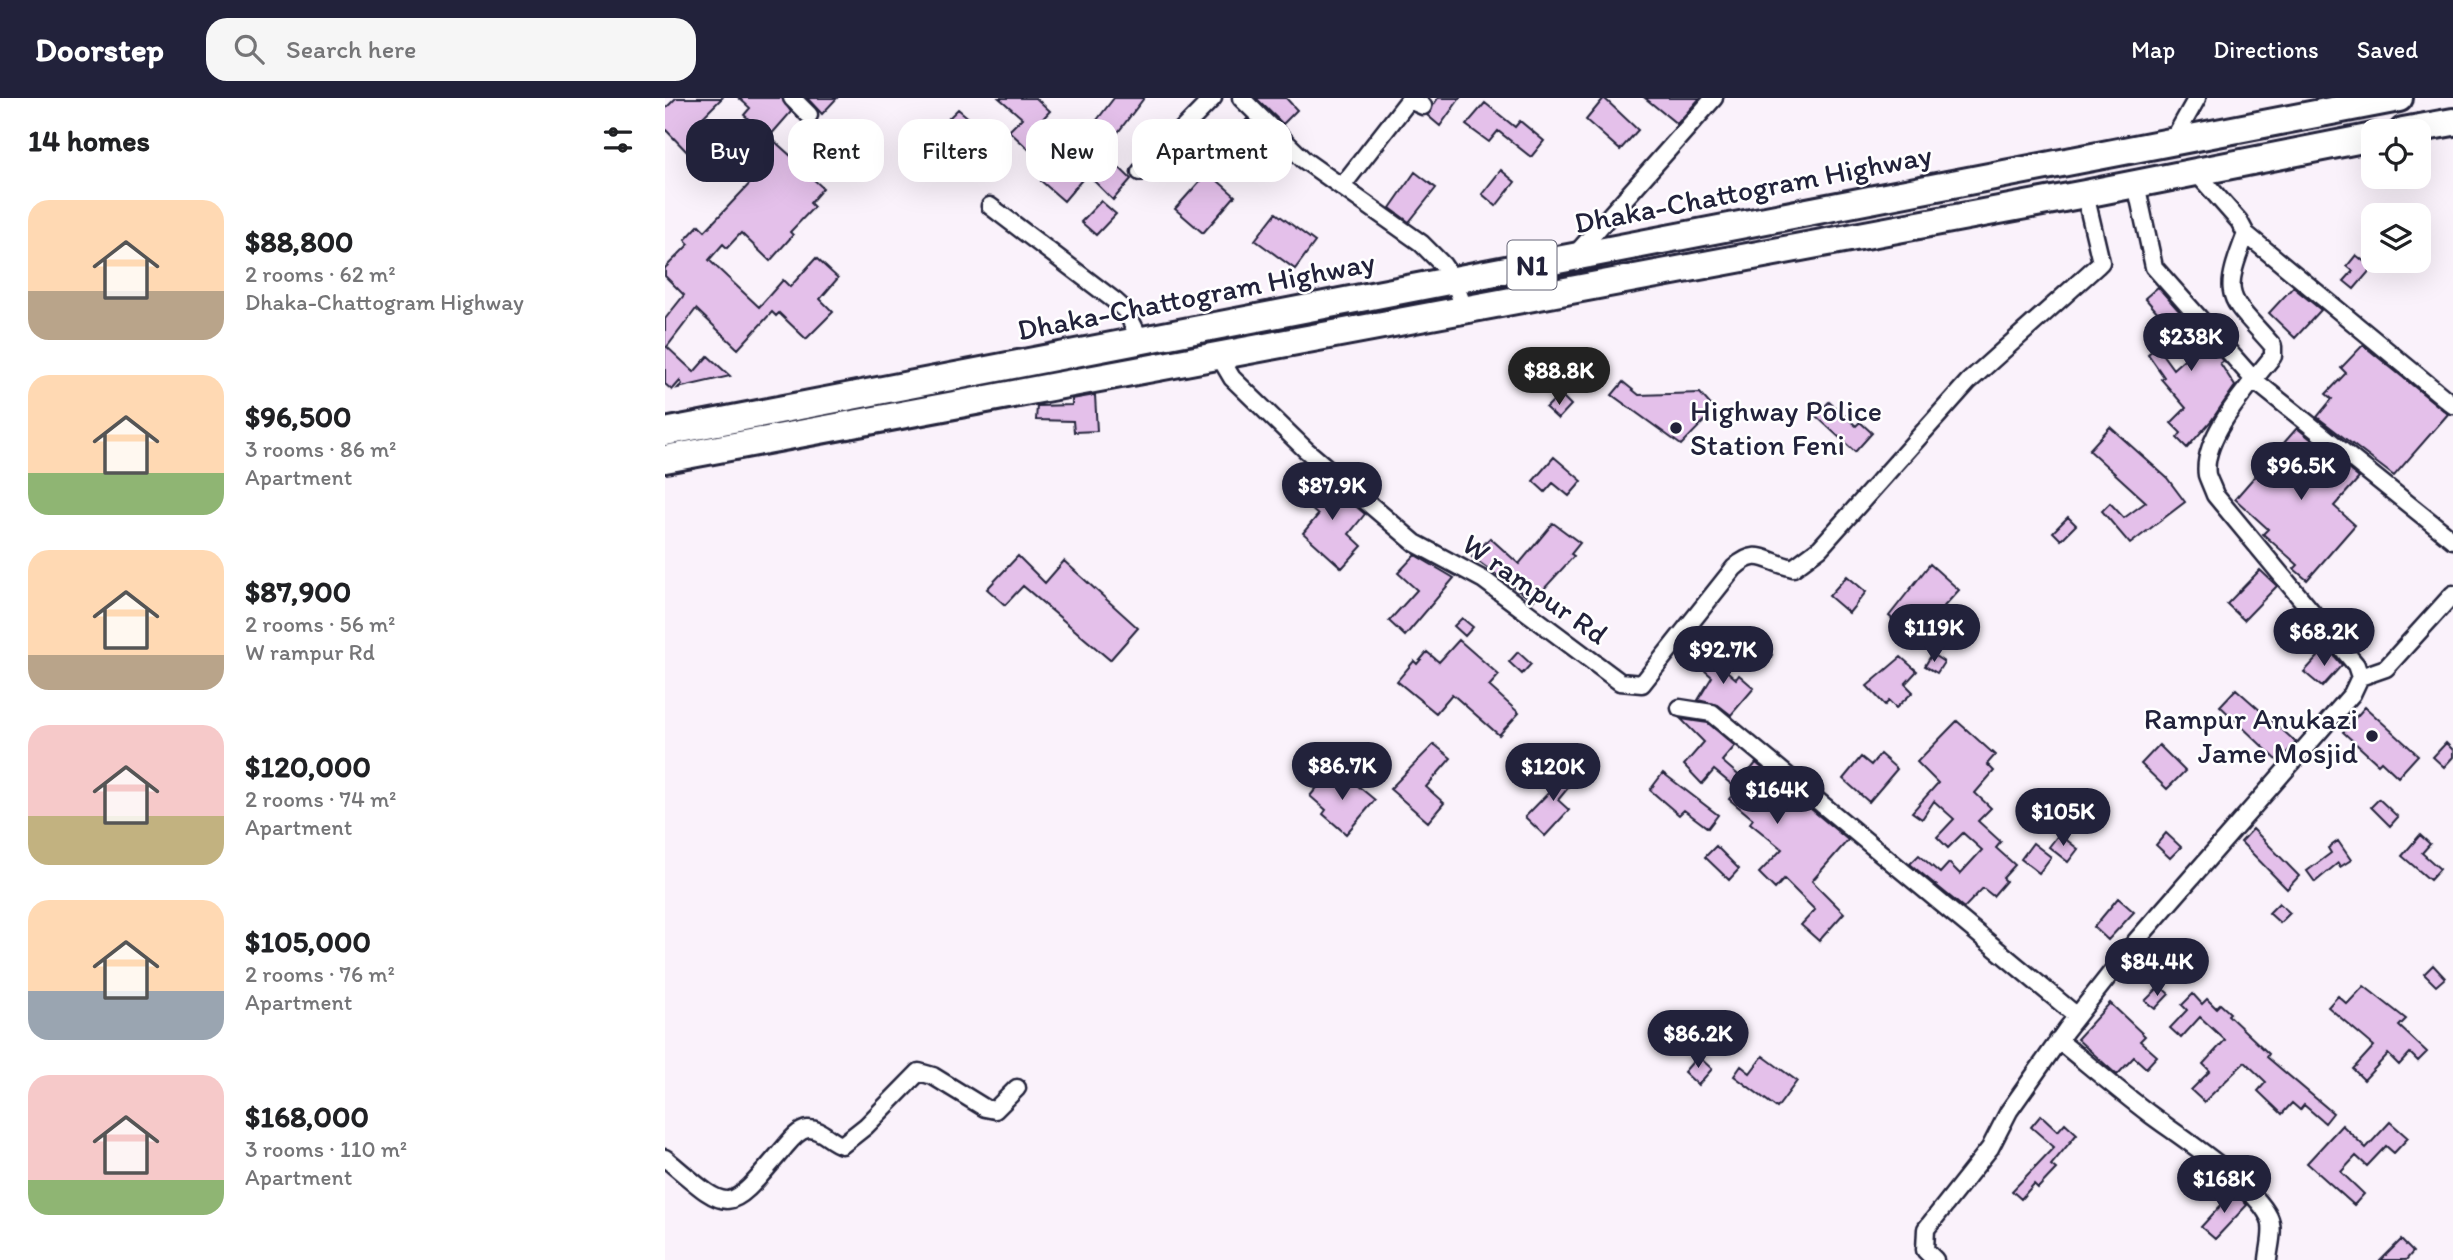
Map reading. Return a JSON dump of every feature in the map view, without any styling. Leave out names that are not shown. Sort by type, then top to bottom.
[{"type":"highway","name":"Dhaka-Chattogram Highway","points":[[665,432],[1140,339],[2171,144],[2360,102],[2399,98]]},
{"type":"highway","points":[[2431,126],[2453,122]]},
{"type":"highway","name":"Dhaka-Chattogram Highway","points":[[665,458],[2085,194],[2193,170],[2361,139]]},
{"type":"street","points":[[792,98],[809,114]]},
{"type":"street","points":[[1192,119],[1213,98]]},
{"type":"street","points":[[1241,98],[1304,160],[1420,243],[1443,265],[1454,281],[1464,308]]},
{"type":"street","points":[[1573,257],[1714,98]]},
{"type":"street","points":[[2171,144],[2197,98]]},
{"type":"street","points":[[1342,186],[1409,100],[1423,106]]},
{"type":"street","points":[[2193,170],[2239,220],[2246,234],[2453,405]]},
{"type":"street","points":[[2136,184],[2154,267],[2254,380],[2453,540]]},
{"type":"street","name":"W rampur Rd","points":[[1219,356],[1232,378],[1306,450],[1416,543],[1495,588],[1620,682],[1642,684],[1734,568],[1747,556],[1756,556],[1793,568],[1821,548],[1968,382],[2101,262],[2085,194]]},
{"type":"street","points":[[990,206],[1120,306],[1140,339]]},
{"type":"street","points":[[1935,1260],[1925,1250],[1926,1229],[1990,1148],[2009,1111],[2058,1040],[2136,941],[2352,694],[2360,677],[2356,665],[2215,495],[2207,474],[2208,454],[2222,423],[2273,356],[2273,346],[2231,298],[2230,282],[2246,234]]},
{"type":"street","points":[[2360,677],[2386,668],[2453,594]]},
{"type":"street","points":[[1680,708],[1711,713],[2077,1016]]},
{"type":"street","points":[[2058,1040],[2151,1116],[2196,1145],[2252,1197],[2269,1216],[2271,1226],[2268,1260]]},
{"type":"street","points":[[665,1158],[711,1196],[723,1202],[733,1200],[752,1186],[796,1134],[808,1129],[819,1131],[833,1143],[842,1145],[866,1126],[919,1072],[933,1076],[985,1108],[995,1110],[1017,1088]]},
{"type":"building","points":[[676,98],[722,98],[701,119],[686,119],[686,151],[665,129],[665,109]]},
{"type":"building","points":[[739,98],[782,98],[791,112],[774,131],[774,119],[749,119],[744,115],[750,108]]},
{"type":"building","points":[[807,98],[837,98],[822,114]]},
{"type":"building","points":[[999,98],[1036,98],[1050,111],[1043,119],[1026,119],[1026,147],[1012,134],[1012,128],[1022,118]]},
{"type":"building","points":[[1114,98],[1144,98],[1118,132],[1118,119],[1098,119]]},
{"type":"building","points":[[1256,98],[1286,98],[1297,110],[1288,119],[1278,119]]},
{"type":"building","points":[[1438,98],[1460,98],[1440,126],[1427,115]]},
{"type":"building","points":[[1604,98],[1638,130],[1620,150],[1586,120]]},
{"type":"building","points":[[1645,98],[1700,98],[1677,124]]},
{"type":"building","points":[[1485,103],[1515,127],[1520,121],[1544,141],[1531,157],[1498,131],[1489,142],[1466,125]]},
{"type":"building","points":[[958,109],[970,119],[950,119]]},
{"type":"building","points":[[774,141],[788,153],[788,182],[816,182],[823,188],[810,203],[814,207],[790,232],[793,235],[770,261],[741,233],[727,248],[723,244],[709,260],[759,307],[783,280],[790,287],[816,258],[838,278],[820,299],[833,312],[806,339],[779,313],[776,316],[772,312],[738,349],[696,309],[667,347],[694,372],[708,356],[730,376],[678,388],[682,384],[680,381],[672,390],[665,384],[665,319],[684,295],[665,276],[665,268],[689,244],[685,240],[699,225],[705,231],[751,182],[774,182]]},
{"type":"building","points":[[1118,166],[1131,179],[1113,200],[1095,182],[1118,182]]},
{"type":"building","points":[[1501,170],[1515,182],[1496,206],[1482,194]]},
{"type":"building","points":[[1415,172],[1436,188],[1409,222],[1390,208]]},
{"type":"building","points":[[1042,182],[1080,182],[1064,201]]},
{"type":"building","points":[[1199,182],[1219,182],[1235,196],[1203,233],[1175,209]]},
{"type":"building","points":[[1101,201],[1116,214],[1096,235],[1081,222]]},
{"type":"building","points":[[1276,213],[1315,242],[1295,269],[1255,240]]},
{"type":"building","points":[[2356,255],[2361,259],[2361,273],[2368,273],[2354,289],[2344,281],[2353,271],[2347,266]]},
{"type":"building","points":[[2158,287],[2223,361],[2220,363],[2235,386],[2211,421],[2187,448],[2177,438],[2181,433],[2171,423],[2186,408],[2161,379],[2164,377],[2148,354],[2157,347],[2173,369],[2192,352],[2145,298]]},
{"type":"building","points":[[2293,287],[2321,310],[2295,338],[2269,313]]},
{"type":"building","points":[[2363,345],[2448,414],[2394,476],[2317,417],[2332,399],[2326,394],[2346,373],[2341,368]]},
{"type":"building","name":"Highway Police Station Feni","points":[[1623,382],[1639,395],[1700,393],[1715,410],[1681,445],[1612,395]]},
{"type":"building","points":[[1560,394],[1571,405],[1558,419],[1546,408]]},
{"type":"building","points":[[1095,395],[1097,431],[1074,432],[1073,421],[1036,420],[1037,406],[1072,405],[1072,399]]},
{"type":"building","points":[[1829,402],[1856,426],[1860,422],[1872,433],[1855,452],[1816,416]]},
{"type":"building","points":[[2110,427],[2167,478],[2185,502],[2130,544],[2102,511],[2110,503],[2124,518],[2146,502],[2089,450]]},
{"type":"building","points":[[2297,428],[2359,478],[2334,506],[2355,525],[2307,580],[2294,569],[2298,565],[2263,534],[2268,529],[2235,499]]},
{"type":"building","points":[[1554,457],[1582,481],[1569,496],[1553,483],[1545,492],[1533,481]]},
{"type":"building","points":[[1320,476],[1365,514],[1349,534],[1362,546],[1342,568],[1303,533],[1318,515],[1300,499]]},
{"type":"building","points":[[2068,517],[2076,525],[2061,540],[2053,532]]},
{"type":"building","points":[[1553,523],[1580,543],[1571,554],[1574,556],[1533,601],[1472,557],[1490,538],[1519,564]]},
{"type":"building","points":[[1415,555],[1454,578],[1405,636],[1389,621],[1417,590],[1398,573]]},
{"type":"building","points":[[1018,556],[1045,583],[1064,561],[1138,628],[1110,660],[1023,586],[1005,605],[987,589]]},
{"type":"building","points":[[1930,564],[1959,590],[1915,638],[1889,616]]},
{"type":"building","points":[[2260,570],[2277,586],[2244,620],[2227,604]]},
{"type":"building","points":[[1847,576],[1866,592],[1849,613],[1829,596]]},
{"type":"building","points":[[1462,618],[1473,627],[1465,636],[1454,626]]},
{"type":"building","points":[[1459,640],[1499,675],[1489,686],[1519,713],[1499,735],[1452,694],[1436,713],[1397,681],[1414,661],[1417,664],[1427,652],[1439,662]]},
{"type":"building","points":[[1748,642],[1772,655],[1765,667],[1743,655]]},
{"type":"building","points":[[2327,647],[2342,665],[2322,687],[2304,672]]},
{"type":"building","points":[[1518,652],[1531,664],[1522,674],[1509,662]]},
{"type":"building","points":[[1705,652],[1736,679],[1739,675],[1754,688],[1731,715],[1718,705],[1698,700],[1712,677],[1696,663]]},
{"type":"building","points":[[1932,654],[1944,662],[1937,673],[1925,666]]},
{"type":"building","points":[[1901,657],[1917,671],[1905,684],[1913,692],[1896,708],[1889,701],[1885,705],[1867,686]]},
{"type":"building","points":[[2236,689],[2296,742],[2279,762],[2220,706]]},
{"type":"building","name":"Rampur Anukazi Jame Mosjid","points":[[2365,707],[2418,755],[2398,777],[2381,761],[2378,764],[2343,732]]},
{"type":"building","points":[[1681,719],[1708,723],[1735,746],[1722,761],[1743,779],[1756,763],[1848,840],[1812,881],[1844,913],[1819,941],[1801,925],[1815,910],[1784,879],[1775,889],[1759,873],[1782,849],[1750,823],[1753,819],[1729,799],[1737,789],[1714,770],[1702,784],[1684,765],[1704,742]]},
{"type":"building","points":[[1957,721],[1995,755],[1987,764],[1994,771],[1975,793],[1991,808],[1978,821],[2001,842],[1996,848],[2015,865],[2003,878],[2006,881],[1993,896],[1983,888],[1964,908],[1910,864],[1919,855],[1940,873],[1949,863],[1960,874],[1982,850],[1963,833],[1948,848],[1937,837],[1954,819],[1934,801],[1922,819],[1912,812],[1938,783],[1917,762]]},
{"type":"building","points":[[2446,743],[2453,750],[2453,757],[2444,767],[2433,757]]},
{"type":"building","points":[[1434,744],[1451,758],[1426,787],[1444,803],[1428,822],[1390,789]]},
{"type":"building","points":[[2159,745],[2185,771],[2167,789],[2141,764]]},
{"type":"building","points":[[1880,754],[1897,769],[1869,802],[1843,779],[1861,757],[1871,765]]},
{"type":"building","points":[[1569,764],[1582,771],[1558,800],[1569,810],[1545,836],[1525,817],[1562,779],[1559,776]]},
{"type":"building","points":[[1330,772],[1347,787],[1352,781],[1375,800],[1346,834],[1323,814],[1326,810],[1310,796]]},
{"type":"building","points":[[1663,773],[1718,815],[1708,828],[1684,810],[1679,815],[1650,790]]},
{"type":"building","points":[[2379,799],[2398,817],[2390,826],[2371,807]]},
{"type":"building","points":[[2253,829],[2299,876],[2287,889],[2241,842]]},
{"type":"building","points":[[2166,833],[2181,847],[2170,858],[2156,845]]},
{"type":"building","points":[[2059,834],[2078,849],[2068,862],[2049,847]]},
{"type":"building","points":[[2420,835],[2430,844],[2422,853],[2440,869],[2430,880],[2402,856]]},
{"type":"building","points":[[2338,841],[2351,860],[2340,867],[2338,863],[2315,882],[2307,871],[2331,853],[2328,848]]},
{"type":"building","points":[[2033,843],[2051,857],[2039,873],[2021,859]]},
{"type":"building","points":[[1716,846],[1739,869],[1729,880],[1705,857]]},
{"type":"building","points":[[2118,898],[2134,912],[2108,940],[2094,927]]},
{"type":"building","points":[[2279,903],[2290,913],[2280,923],[2269,913]]},
{"type":"building","points":[[2433,965],[2445,978],[2436,986],[2424,974]]},
{"type":"building","points":[[2160,986],[2169,994],[2155,1009],[2145,1001]]},
{"type":"building","points":[[2364,986],[2406,1019],[2399,1026],[2427,1052],[2418,1061],[2410,1053],[2399,1065],[2388,1054],[2364,1080],[2353,1069],[2374,1046],[2328,1007],[2338,996],[2347,1004]]},
{"type":"building","points":[[2193,994],[2202,1004],[2207,999],[2216,1008],[2220,1004],[2269,1054],[2267,1057],[2333,1113],[2325,1123],[2304,1105],[2300,1110],[2292,1103],[2282,1114],[2258,1091],[2266,1082],[2245,1062],[2204,1102],[2191,1090],[2210,1071],[2203,1064],[2225,1040],[2200,1017],[2181,1038],[2170,1028],[2187,1010],[2182,1005]]},
{"type":"building","points":[[2110,1003],[2145,1036],[2140,1041],[2157,1056],[2146,1068],[2134,1057],[2117,1075],[2077,1039]]},
{"type":"building","points":[[1698,1056],[1712,1069],[1698,1085],[1684,1072]]},
{"type":"building","points":[[1763,1056],[1797,1081],[1777,1108],[1734,1076],[1741,1066],[1750,1073]]},
{"type":"building","points":[[2041,1115],[2058,1131],[2065,1123],[2077,1134],[2051,1165],[2056,1169],[2038,1188],[2034,1184],[2021,1199],[2012,1191],[2054,1147],[2031,1127]]},
{"type":"building","points":[[2390,1122],[2408,1138],[2394,1153],[2386,1146],[2367,1166],[2356,1156],[2341,1172],[2364,1194],[2354,1205],[2307,1163],[2342,1125],[2366,1148]]},
{"type":"building","points":[[2234,1191],[2247,1205],[2215,1239],[2201,1227]]},
{"type":"building","points":[[2401,1240],[2413,1252],[2406,1260],[2381,1260]]},
{"type":"place","name":"Highway Police Station Feni","points":[[1676,428]]},
{"type":"place","name":"Rampur Anukazi Jame Mosjid","points":[[2372,736]]}]
